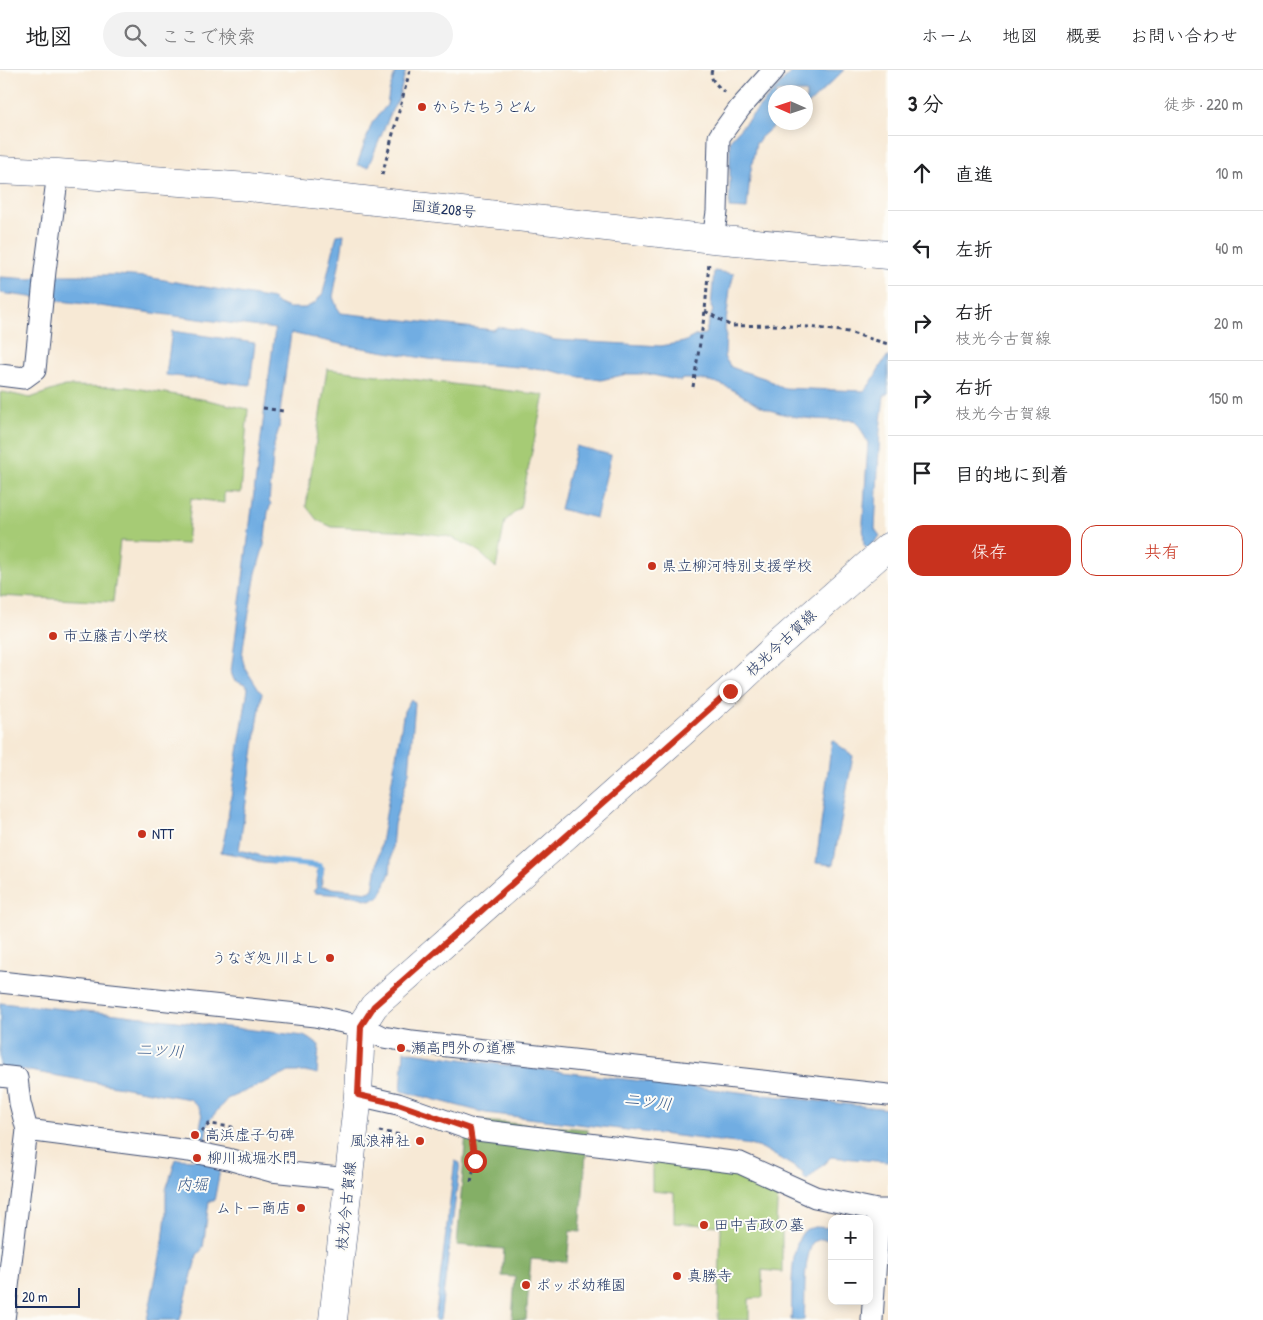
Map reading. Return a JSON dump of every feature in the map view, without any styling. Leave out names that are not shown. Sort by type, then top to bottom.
[{"type":"main road","name":"国道208号","points":[[0,170],[248,187],[713,246],[744,242],[888,256]]},
{"type":"main road","name":"枝光今古賀線","points":[[333,1320],[358,1095],[361,1026],[374,1006],[730,691],[780,643],[876,557]]},
{"type":"street","points":[[713,246],[717,212],[719,137],[740,108],[774,70]]},
{"type":"street","points":[[0,375],[24,378],[35,370],[45,271],[58,173]]},
{"type":"street","points":[[0,982],[315,1016],[361,1026],[383,1037],[412,1042],[888,1095]]},
{"type":"street","points":[[0,1076],[17,1078],[20,1102],[27,1130],[5,1277],[4,1320]]},
{"type":"street","points":[[358,1095],[398,1104],[470,1129],[740,1163],[815,1196],[881,1215],[876,1252],[872,1320]]},
{"type":"street","points":[[27,1130],[199,1147],[228,1159],[271,1171],[349,1179]]},
{"type":"path","points":[[382,175],[410,70]]},
{"type":"path","points":[[712,70],[710,75],[712,80],[740,108]]},
{"type":"path","points":[[693,387],[713,246]]},
{"type":"path","points":[[705,311],[732,326],[772,325],[809,327],[848,332],[888,344]]},
{"type":"path","points":[[263,408],[283,411]]},
{"type":"path","points":[[199,1147],[209,1124]]},
{"type":"path","points":[[470,1129],[475,1161],[471,1182]]},
{"type":"path","points":[[379,1132],[401,1135]]},
{"type":"green space","points":[[327,369],[544,395],[520,508],[505,521],[496,568],[475,548],[447,536],[412,531],[332,527],[317,520],[306,506]]},
{"type":"green space","points":[[65,386],[128,387],[248,409],[241,493],[224,492],[224,503],[191,498],[187,544],[120,541],[113,602],[0,596],[0,393],[30,398]]},
{"type":"green space","points":[[467,1120],[588,1129],[580,1232],[570,1231],[567,1262],[531,1259],[526,1320],[512,1320],[515,1277],[502,1276],[504,1249],[457,1245]]},
{"type":"green space","points":[[652,1159],[736,1169],[778,1187],[776,1224],[782,1225],[782,1272],[762,1270],[763,1297],[749,1299],[749,1320],[718,1320],[721,1226],[674,1223],[674,1193],[652,1191]]},
{"type":"water","points":[[396,70],[406,70],[398,100],[368,167],[357,165],[372,123],[387,105]]},
{"type":"water","points":[[793,70],[844,70],[813,100],[813,85],[780,85]]},
{"type":"water","points":[[768,98],[769,130],[756,143],[750,175],[747,209],[729,208],[730,140]]},
{"type":"water","points":[[344,234],[333,297],[341,313],[493,330],[498,327],[522,330],[555,340],[661,346],[684,342],[695,336],[705,334],[713,310],[711,307],[714,271],[734,274],[730,289],[725,330],[724,357],[731,367],[767,379],[782,388],[864,391],[888,356],[888,393],[884,396],[880,430],[875,529],[880,536],[868,549],[864,545],[863,522],[868,443],[860,427],[853,420],[819,419],[787,415],[758,405],[724,385],[706,380],[682,379],[681,381],[648,374],[627,374],[601,380],[544,369],[441,361],[344,345],[291,333],[279,428],[274,445],[269,502],[271,504],[268,512],[264,545],[256,573],[242,657],[245,668],[262,693],[239,850],[274,859],[274,864],[262,863],[243,856],[221,852],[248,689],[245,685],[234,680],[231,672],[275,329],[0,293],[0,277],[31,279],[46,275],[116,275],[147,277],[273,299],[288,308],[305,308],[315,303],[323,293],[337,235]]},
{"type":"water","points":[[172,331],[255,343],[250,385],[166,375]]},
{"type":"water","points":[[576,446],[611,455],[596,518],[560,509]]},
{"type":"water","points":[[411,699],[415,703],[409,772],[394,824],[390,873],[381,894],[378,898],[369,900],[356,896],[316,893],[313,891],[316,889],[318,874],[316,873],[319,868],[324,868],[321,887],[369,892],[373,889],[404,711]]},
{"type":"water","points":[[832,740],[853,756],[833,865],[816,863]]},
{"type":"water","points":[[0,1003],[117,1014],[304,1036],[319,1045],[317,1074],[289,1072],[227,1099],[208,1122],[202,1160],[221,1165],[214,1201],[209,1201],[203,1248],[197,1255],[180,1320],[147,1320],[163,1242],[166,1190],[176,1159],[195,1160],[202,1116],[200,1109],[190,1099],[30,1071],[0,1068]]},
{"type":"water","name":"二ツ川","points":[[404,1051],[518,1067],[888,1109],[888,1162],[831,1157],[807,1180],[803,1177],[803,1173],[762,1148],[744,1144],[486,1113],[401,1091]]},
{"type":"water","points":[[455,1161],[460,1163],[440,1320],[435,1320]]},
{"type":"water","points":[[815,1227],[828,1228],[828,1240],[821,1239],[813,1242],[807,1260],[804,1320],[791,1320],[794,1257],[801,1235],[807,1229]]},
{"type":"waterway","points":[[268,860],[319,866],[321,869],[320,876]]},
{"type":"place","name":"からたちうどん","points":[[422,107]]},
{"type":"place","name":"県立柳河特別支援学校","points":[[652,566]]},
{"type":"place","name":"市立藤吉小学校","points":[[53,636]]},
{"type":"place","name":"NTT","points":[[142,834]]},
{"type":"place","name":"うなぎ処 川よし","points":[[330,958]]},
{"type":"place","name":"瀬高門外の道標","points":[[401,1048]]},
{"type":"place","name":"高浜虚子句碑","points":[[195,1135]]},
{"type":"place","name":"風浪神社","points":[[420,1141]]},
{"type":"place","name":"柳川城堀水門","points":[[197,1158]]},
{"type":"place","name":"ムトー商店","points":[[301,1208]]},
{"type":"place","name":"田中吉政の墓","points":[[704,1225]]},
{"type":"place","name":"真勝寺","points":[[677,1276]]},
{"type":"place","name":"ポッポ幼稚園","points":[[526,1285]]},
{"type":"route","points":[[475,1161],[470,1129],[398,1104],[358,1095],[361,1026],[374,1006],[730,691]]},
{"type":"water label","name":"内堀","points":[[192,1184]]}]
